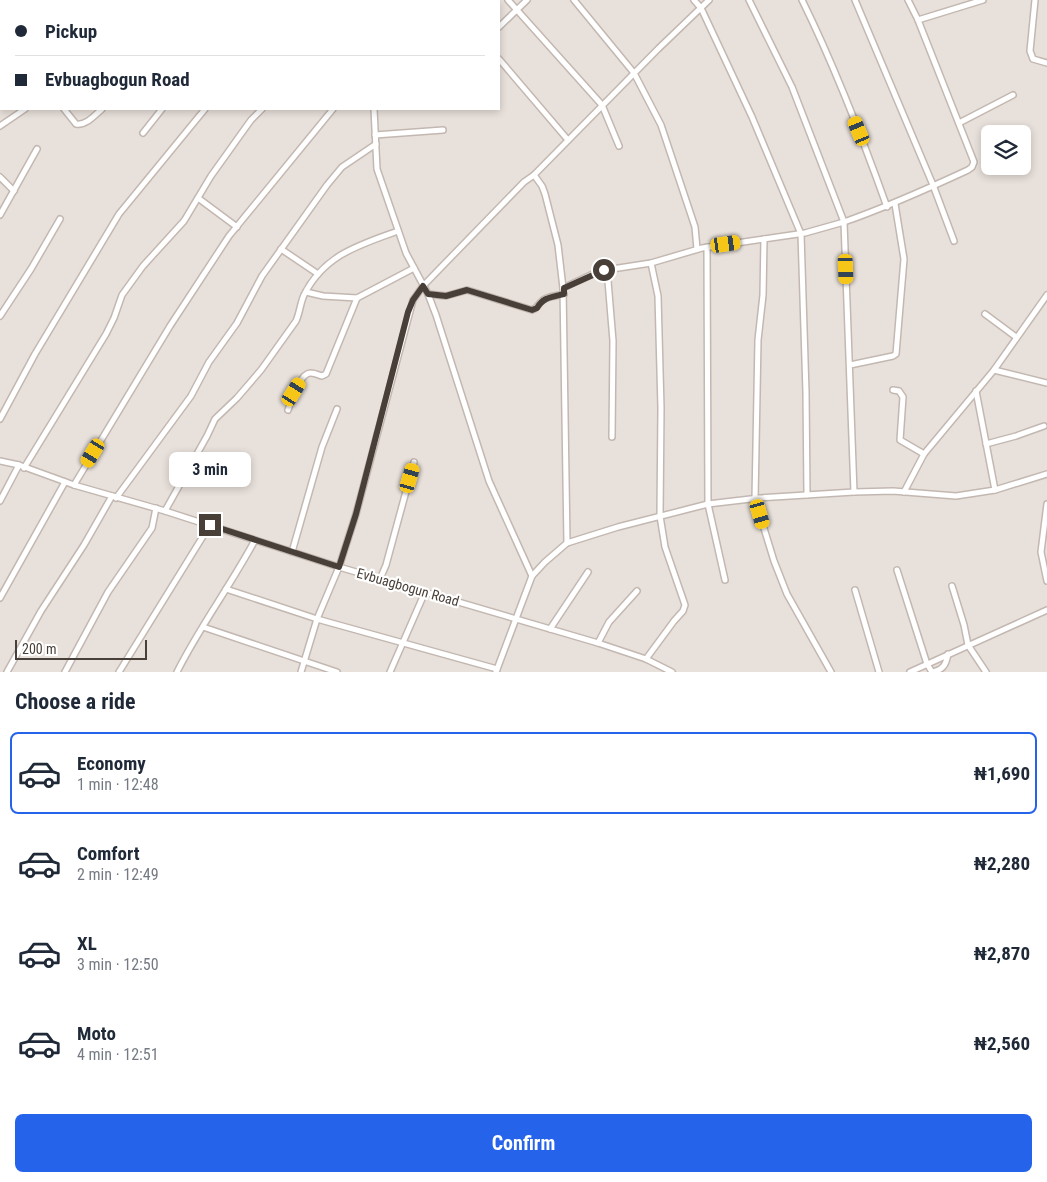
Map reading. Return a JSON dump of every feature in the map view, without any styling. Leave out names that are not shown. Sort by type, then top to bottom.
[{"type":"street","points":[[508,0],[602,105],[619,146]]},
{"type":"street","points":[[500,26],[527,0]]},
{"type":"street","points":[[574,0],[634,73],[661,125],[695,227],[697,249]]},
{"type":"street","points":[[694,0],[701,8],[752,117],[801,234],[807,495]]},
{"type":"street","points":[[301,672],[356,514],[408,312],[413,300],[423,286],[524,182],[534,175],[709,0]]},
{"type":"street","points":[[749,0],[792,87],[844,222],[854,492]]},
{"type":"street","points":[[802,0],[819,34],[859,131],[887,207]]},
{"type":"street","points":[[855,0],[954,241]]},
{"type":"street","points":[[564,288],[599,270],[651,263],[707,247],[801,234],[844,222],[895,204],[968,170],[974,162],[918,20],[908,0]]},
{"type":"street","points":[[918,20],[983,0]]},
{"type":"street","points":[[1035,0],[1030,51],[1033,59],[1047,63]]},
{"type":"street","points":[[500,60],[568,140]]},
{"type":"street","points":[[959,123],[1013,95]]},
{"type":"street","points":[[0,126],[24,110]]},
{"type":"street","points":[[65,110],[79,125],[85,123],[101,110]]},
{"type":"street","points":[[144,133],[161,110]]},
{"type":"street","points":[[0,418],[35,354],[119,214],[205,110]]},
{"type":"street","points":[[0,501],[106,334],[122,295],[142,266],[184,221],[211,176],[261,110]]},
{"type":"street","points":[[74,485],[170,326],[237,227],[331,110]]},
{"type":"street","points":[[374,110],[377,169],[398,231],[406,253],[428,294],[489,481],[532,576]]},
{"type":"street","points":[[375,135],[443,130]]},
{"type":"street","points":[[7,672],[41,611],[114,497],[191,396],[209,362],[237,323],[262,276],[342,167],[376,144]]},
{"type":"street","points":[[0,215],[37,149]]},
{"type":"street","points":[[534,175],[545,194],[558,245],[564,288],[567,543]]},
{"type":"street","points":[[0,177],[14,191]]},
{"type":"street","points":[[198,198],[237,227]]},
{"type":"street","points":[[850,365],[893,356],[897,352],[904,252],[895,204]]},
{"type":"street","points":[[0,316],[60,219]]},
{"type":"street","points":[[165,511],[215,419],[237,398],[296,321],[306,292],[318,274],[335,258],[355,246],[398,231]]},
{"type":"street","points":[[764,239],[763,295],[758,340],[755,498],[774,562],[786,594],[831,672]]},
{"type":"street","points":[[707,247],[708,504],[725,580]]},
{"type":"street","points":[[281,249],[318,274]]},
{"type":"street","points":[[646,659],[683,611],[685,605],[665,547],[660,516],[661,408],[658,296],[651,263]]},
{"type":"street","points":[[306,292],[323,296],[357,298],[414,268]]},
{"type":"street","points":[[607,269],[613,341],[612,437]]},
{"type":"street","points":[[428,294],[446,296],[467,290],[532,310],[537,308],[541,301],[546,298],[564,294]]},
{"type":"street","points":[[904,492],[924,454],[994,370],[1047,295]]},
{"type":"street","points":[[288,410],[294,392],[305,375],[310,372],[322,376],[326,374],[357,298]]},
{"type":"street","points":[[985,314],[1016,337]]},
{"type":"street","points":[[994,370],[1047,383]]},
{"type":"street","points":[[893,390],[899,391],[903,397],[900,440],[924,454]]},
{"type":"street","points":[[976,391],[995,490]]},
{"type":"street","points":[[292,552],[322,447],[337,409]]},
{"type":"street","points":[[986,444],[1044,426]]},
{"type":"street","name":"Evbuagbogun Road","points":[[0,461],[22,466],[74,485],[156,508],[339,567],[598,643],[646,659],[672,672]]},
{"type":"street","points":[[380,579],[386,565],[414,462]]},
{"type":"street","points":[[226,589],[318,619],[496,671],[532,576],[544,562],[567,543],[618,527],[708,504],[755,498],[854,492],[904,492],[956,496],[995,490],[1047,474]]},
{"type":"street","points":[[0,598],[65,482]]},
{"type":"street","points":[[1047,504],[1045,536],[1041,557],[1047,581]]},
{"type":"street","points":[[64,672],[108,592],[152,528],[156,508]]},
{"type":"street","points":[[119,672],[210,525]]},
{"type":"street","points":[[177,672],[190,647],[255,540]]},
{"type":"street","points":[[897,570],[927,664],[932,672],[942,668],[948,654]]},
{"type":"street","points":[[550,629],[588,572]]},
{"type":"street","points":[[952,586],[968,645],[986,672]]},
{"type":"street","points":[[854,590],[880,672]]},
{"type":"street","points":[[598,643],[609,622],[637,591]]},
{"type":"street","points":[[390,672],[425,592]]},
{"type":"street","points":[[910,672],[1047,610]]},
{"type":"street","points":[[203,627],[337,672]]},
{"type":"shaded area","points":[[500,0],[1047,0],[1047,672],[0,672],[0,110],[500,110]]},
{"type":"route","points":[[210,525],[339,567],[356,514],[408,312],[413,300],[423,286],[428,294],[437,296],[457,294],[467,290],[532,310],[537,308],[541,301],[546,298],[564,294],[564,288],[599,270],[604,270]]}]
